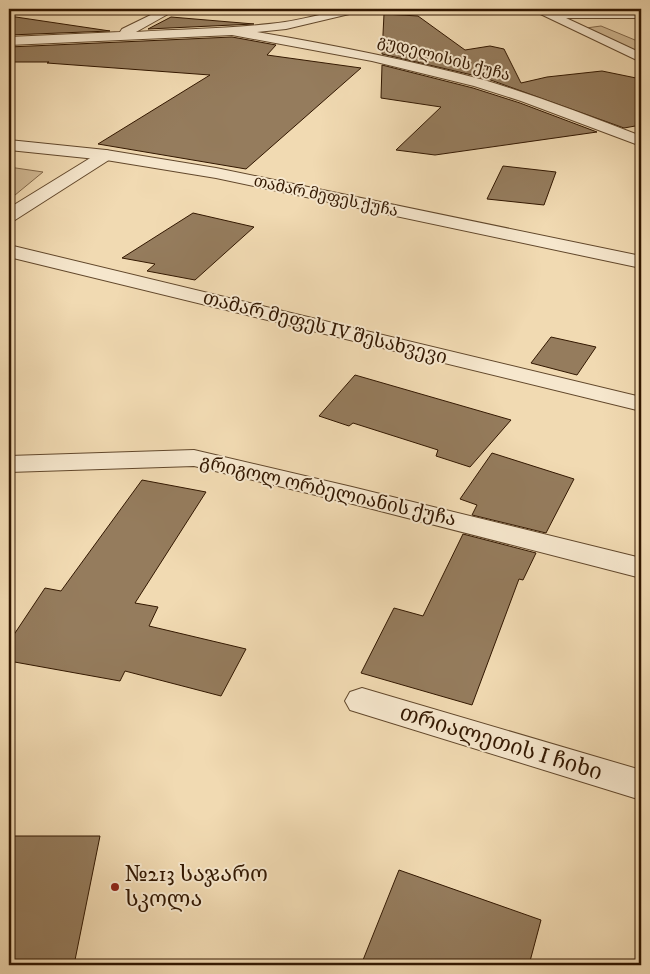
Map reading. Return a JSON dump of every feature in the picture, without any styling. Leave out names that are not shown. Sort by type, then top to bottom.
[{"type":"street","points":[[118,36],[171,9]]},
{"type":"street","points":[[9,39],[232,30],[286,25],[358,9]]},
{"type":"street","points":[[527,9],[536,9],[561,16],[641,15]]},
{"type":"street","points":[[536,9],[641,58]]},
{"type":"street","name":"გუდელისის ქუჩა","points":[[232,30],[362,55],[456,77],[558,109],[641,141]]},
{"type":"street","name":"თამარ მეფეს ქუჩა","points":[[9,145],[106,155],[216,173],[641,262]]},
{"type":"street","points":[[9,216],[106,155]]},
{"type":"street","name":"თამარ მეფეს IV შესახვევი","points":[[9,251],[641,404]]},
{"type":"street","name":"გრიგოლ ორბელიანის ქუჩა","points":[[9,464],[194,458],[352,495],[641,568]]},
{"type":"street","name":"თრიალეთის I ჩიხი","points":[[362,701],[641,785]]},
{"type":"shaded area","points":[[601,26],[635,40],[641,39],[641,53],[586,28]]},
{"type":"shaded area","points":[[9,167],[43,172],[9,200]]},
{"type":"building","points":[[384,14],[418,16],[465,50],[490,46],[504,49],[521,83],[547,77],[602,71],[641,79],[641,125],[624,128],[485,78],[382,54]]},
{"type":"building","points":[[9,16],[110,31],[9,35]]},
{"type":"building","points":[[171,17],[254,24],[148,29]]},
{"type":"building","points":[[232,37],[276,45],[267,55],[361,68],[246,169],[98,144],[210,75],[47,63],[49,62],[9,62],[9,47]]},
{"type":"building","points":[[382,65],[473,88],[520,103],[597,132],[435,155],[396,150],[441,107],[381,98]]},
{"type":"building","points":[[503,166],[556,172],[544,205],[487,199]]},
{"type":"building","points":[[193,213],[254,227],[195,280],[147,271],[155,264],[122,258]]},
{"type":"building","points":[[551,337],[596,347],[577,375],[531,363]]},
{"type":"building","points":[[355,375],[511,420],[470,467],[436,456],[438,450],[353,423],[349,426],[319,416]]},
{"type":"building","points":[[492,453],[574,479],[546,533],[472,515],[477,505],[460,499]]},
{"type":"building","points":[[142,480],[206,492],[135,603],[158,607],[149,626],[246,649],[221,696],[125,671],[120,681],[9,661],[9,642],[45,588],[61,591]]},
{"type":"building","points":[[463,534],[536,553],[523,580],[519,579],[472,705],[361,673],[394,608],[423,616]]},
{"type":"building","points":[[9,836],[100,836],[74,965],[9,965]]},
{"type":"building","points":[[399,870],[541,920],[529,965],[361,965]]},
{"type":"place","name":"№213 საჯარო სკოლა","points":[[115,887]]}]
